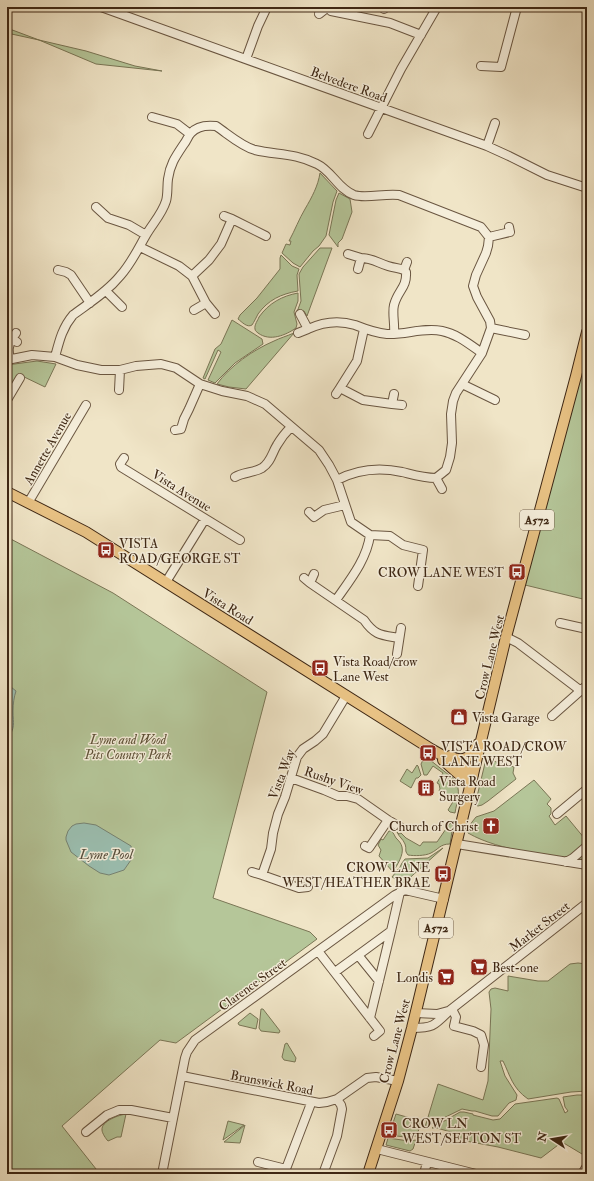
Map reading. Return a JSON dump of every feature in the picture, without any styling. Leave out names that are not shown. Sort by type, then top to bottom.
[{"type":"main road","name":"Crow Lane West","points":[[368,1174],[398,1081],[416,1013],[506,638],[578,371],[587,332]]},
{"type":"main road","name":"Vista Road","points":[[7,492],[86,532],[431,749],[459,764],[472,780]]},
{"type":"main road","points":[[431,749],[442,752],[456,759],[469,757],[473,754],[484,732]]},
{"type":"street","name":"Belvedere Road","points":[[101,7],[487,146],[547,175],[587,188]]},
{"type":"street","points":[[246,59],[258,26],[267,7]]},
{"type":"street","points":[[319,14],[328,7],[331,11],[390,24],[421,35]]},
{"type":"street","points":[[368,134],[401,68],[437,7]]},
{"type":"street","points":[[501,67],[517,7]]},
{"type":"street","points":[[481,66],[510,69]]},
{"type":"street","points":[[151,116],[177,124],[190,134]]},
{"type":"street","points":[[487,146],[495,123]]},
{"type":"street","points":[[55,357],[60,338],[66,324],[73,316],[106,291],[121,276],[140,247],[166,201],[168,179],[173,160],[194,129],[200,127],[216,126],[254,150],[290,155],[319,164],[329,172],[340,186],[354,195],[399,195],[480,227],[489,237],[488,246],[473,286],[492,328],[482,353],[456,393],[451,409],[450,419],[452,443],[446,470],[436,478],[421,477],[384,469],[372,469],[353,473],[337,480]]},
{"type":"street","points":[[96,206],[108,218],[129,225],[146,235]]},
{"type":"street","points":[[224,216],[266,236]]},
{"type":"street","points":[[192,276],[209,260],[221,244],[232,219]]},
{"type":"street","points":[[489,237],[511,233]]},
{"type":"street","points":[[140,247],[179,266],[192,276],[206,303],[215,314]]},
{"type":"street","points":[[348,254],[376,260],[387,266],[406,266],[406,281],[396,300],[393,310],[395,323],[394,334]]},
{"type":"street","points":[[358,269],[361,258]]},
{"type":"street","points":[[58,270],[71,275],[90,303]]},
{"type":"street","points":[[106,291],[122,307]]},
{"type":"street","points":[[194,310],[206,303]]},
{"type":"street","points":[[300,314],[308,329]]},
{"type":"street","points":[[298,333],[331,322],[348,323],[364,329],[387,334],[424,329],[441,331],[455,335],[482,353]]},
{"type":"street","points":[[492,328],[525,335]]},
{"type":"street","points":[[364,329],[357,361],[338,391],[363,400],[402,405]]},
{"type":"street","points":[[15,338],[9,345],[9,359],[32,355],[55,357],[101,370],[120,370],[136,366],[161,364],[176,368],[200,384],[222,391],[246,396],[271,408],[319,450],[337,480],[351,522],[370,534],[390,536],[403,545],[423,550],[418,586]]},
{"type":"street","points":[[119,390],[120,370]]},
{"type":"street","points":[[7,400],[20,378]]},
{"type":"street","points":[[180,430],[200,384]]},
{"type":"street","points":[[462,384],[495,400]]},
{"type":"street","points":[[392,404],[394,394]]},
{"type":"street","name":"Annette Avenue","points":[[28,503],[86,405]]},
{"type":"street","points":[[235,478],[239,475],[260,470],[266,465],[277,445],[291,427]]},
{"type":"street","name":"Vista Avenue","points":[[124,458],[120,464],[121,466],[240,540]]},
{"type":"street","points":[[436,478],[442,489]]},
{"type":"street","points":[[313,517],[324,510],[345,504]]},
{"type":"street","points":[[166,582],[205,519]]},
{"type":"street","points":[[336,600],[363,559],[370,534]]},
{"type":"street","points":[[314,574],[307,580],[364,620],[377,634],[400,638]]},
{"type":"street","points":[[560,623],[587,629]]},
{"type":"street","points":[[397,654],[401,628]]},
{"type":"street","points":[[506,638],[518,643],[584,688],[552,716]]},
{"type":"street","name":"Vista Way","points":[[262,875],[271,849],[278,814],[300,753],[323,734],[346,696]]},
{"type":"street","name":"Rushy View","points":[[291,778],[338,796],[353,797],[358,799],[400,827]]},
{"type":"street","points":[[557,814],[587,789]]},
{"type":"street","points":[[370,848],[388,820]]},
{"type":"street","points":[[457,844],[587,865]]},
{"type":"street","points":[[566,862],[587,846]]},
{"type":"street","points":[[252,872],[299,888],[308,887]]},
{"type":"street","points":[[370,1018],[400,892],[405,890],[444,899]]},
{"type":"street","name":"Clarence Street","points":[[162,1174],[187,1052],[195,1040],[400,892]]},
{"type":"street","name":"Market Street","points":[[412,1028],[431,1027],[450,1010],[586,905]]},
{"type":"street","points":[[335,972],[391,931]]},
{"type":"street","points":[[318,951],[380,1031],[374,1036]]},
{"type":"street","points":[[358,955],[379,980]]},
{"type":"street","points":[[416,1013],[436,1014],[450,1010],[456,1017],[454,1026],[482,1035],[484,1045],[481,1068]]},
{"type":"street","name":"Brunswick Road","points":[[182,1076],[311,1102],[323,1103],[337,1098],[367,1078],[376,1077],[398,1081]]},
{"type":"street","points":[[323,1174],[337,1136],[342,1110],[337,1098]]},
{"type":"street","points":[[258,1162],[285,1171],[311,1102]]},
{"type":"street","points":[[86,1132],[106,1115],[118,1110],[131,1110],[173,1118]]},
{"type":"street","points":[[377,1149],[476,1174]]},
{"type":"street","points":[[424,1174],[427,1162]]},
{"type":"street","points":[[582,1174],[587,1166]]},
{"type":"green space","points":[[7,28],[39,40],[7,33]]},
{"type":"green space","points":[[39,40],[86,51],[135,66],[162,71],[96,64]]},
{"type":"green space","points":[[320,173],[337,191],[333,202],[326,236],[300,267],[282,253],[286,244],[290,245],[291,241],[289,241],[314,191]]},
{"type":"green space","points":[[339,193],[350,199],[352,212],[342,239],[338,243],[338,247],[329,235],[336,200]]},
{"type":"green space","points":[[320,248],[332,248],[307,316],[304,311],[297,312],[301,301],[299,274],[303,267]]},
{"type":"green space","points":[[281,255],[292,266],[299,269],[297,275],[298,291],[275,298],[262,309],[252,325],[246,325],[238,319],[240,315],[257,298],[280,269]]},
{"type":"green space","points":[[298,293],[298,301],[294,312],[297,324],[296,328],[283,335],[273,337],[263,336],[255,330],[259,317],[267,308],[281,298]]},
{"type":"green space","points":[[232,320],[262,339],[263,344],[235,363],[215,383],[208,380],[221,352],[218,350],[205,379],[203,378],[215,349],[221,344]]},
{"type":"green space","points":[[294,333],[246,389],[217,384],[228,371],[250,354],[266,345]]},
{"type":"green space","points":[[37,361],[56,364],[45,387],[18,374],[7,393],[7,365]]},
{"type":"green space","points":[[583,365],[587,366],[587,600],[525,585]]},
{"type":"green space","name":"Lyme and Wood Pits Country Park","points":[[7,537],[113,593],[267,692],[213,898],[310,932],[317,939],[176,1043],[160,1040],[62,1126],[100,1174],[7,1174]]},
{"type":"green space","points":[[425,756],[454,779],[458,787],[455,813],[448,810],[454,800],[439,791],[439,784],[437,783],[443,773],[433,766],[427,775],[424,775],[421,764]]},
{"type":"green space","points":[[486,759],[514,767],[513,773],[516,779],[488,801],[478,806],[475,805]]},
{"type":"green space","points":[[417,765],[421,775],[416,778],[411,788],[400,781],[407,769],[412,773]]},
{"type":"green space","points":[[534,780],[551,799],[547,804],[551,808],[551,814],[549,816],[555,825],[566,816],[585,839],[587,838],[587,860],[510,849],[495,845],[468,833],[468,829],[476,817],[494,811]]},
{"type":"green space","points":[[450,823],[453,825],[450,844],[442,846],[426,855],[408,855],[405,844],[397,832],[399,834],[401,833],[406,838],[420,846],[423,842],[437,842]]},
{"type":"green space","points":[[389,831],[393,833],[402,846],[400,860],[393,872],[379,856],[381,850],[378,845],[381,839],[383,840]]},
{"type":"green space","points":[[443,848],[404,883],[392,877],[405,859],[428,858]]},
{"type":"green space","points":[[570,964],[587,964],[587,1091],[528,1099],[515,1086],[503,1061],[500,1061],[505,1076],[517,1095],[516,1100],[509,1103],[498,1116],[462,1109],[425,1127],[438,1084],[483,1100],[488,1081],[491,1009],[489,992],[491,989],[495,988],[508,991],[508,976],[538,981],[548,981]]},
{"type":"green space","points":[[261,1009],[263,1009],[280,1031],[279,1033],[261,1031],[259,1028]]},
{"type":"green space","points":[[250,1013],[258,1019],[256,1029],[239,1025],[238,1023]]},
{"type":"green space","points":[[287,1043],[296,1058],[295,1062],[284,1060],[282,1057],[285,1044]]},
{"type":"green space","points":[[587,1095],[587,1157],[562,1142],[541,1158],[498,1147],[455,1139],[454,1133],[432,1128],[460,1112],[493,1120],[500,1119],[515,1104],[557,1098],[559,1099],[565,1113],[568,1111],[565,1107],[563,1097]]},
{"type":"green space","points":[[126,1114],[121,1137],[108,1141],[102,1131],[104,1124],[115,1117]]},
{"type":"green space","points":[[396,1114],[421,1121],[417,1136],[405,1137],[389,1135]]},
{"type":"green space","points":[[228,1121],[244,1125],[223,1140]]},
{"type":"green space","points":[[245,1125],[240,1143],[224,1142]]},
{"type":"green space","points":[[388,1138],[409,1141],[416,1140],[413,1149],[410,1151],[386,1145]]},
{"type":"water","points":[[7,687],[11,687],[16,691],[13,706],[13,728],[7,740]]},
{"type":"water","name":"Lyme Pool","points":[[84,823],[96,825],[131,846],[133,857],[124,870],[109,875],[100,873],[71,852],[66,840],[68,831],[76,824]]},
{"type":"place","name":"VISTA ROAD/GEORGE ST","points":[[106,550]]},
{"type":"place","name":"CROW LANE WEST","points":[[517,572]]},
{"type":"place","name":"Vista Road/crow Lane West","points":[[320,668]]},
{"type":"place","name":"Vista Garage","points":[[459,717]]},
{"type":"place","name":"VISTA ROAD/CROW LANE WEST","points":[[428,753]]},
{"type":"place","name":"Vista Road Surgery","points":[[426,788]]},
{"type":"place","name":"Church of Christ","points":[[491,826]]},
{"type":"place","name":"CROW LANE WEST/HEATHER BRAE","points":[[443,874]]},
{"type":"place","name":"Best-one","points":[[479,967]]},
{"type":"place","name":"Londis","points":[[446,977]]},
{"type":"place","name":"CROW LN WEST/SEFTON ST","points":[[389,1130]]}]
